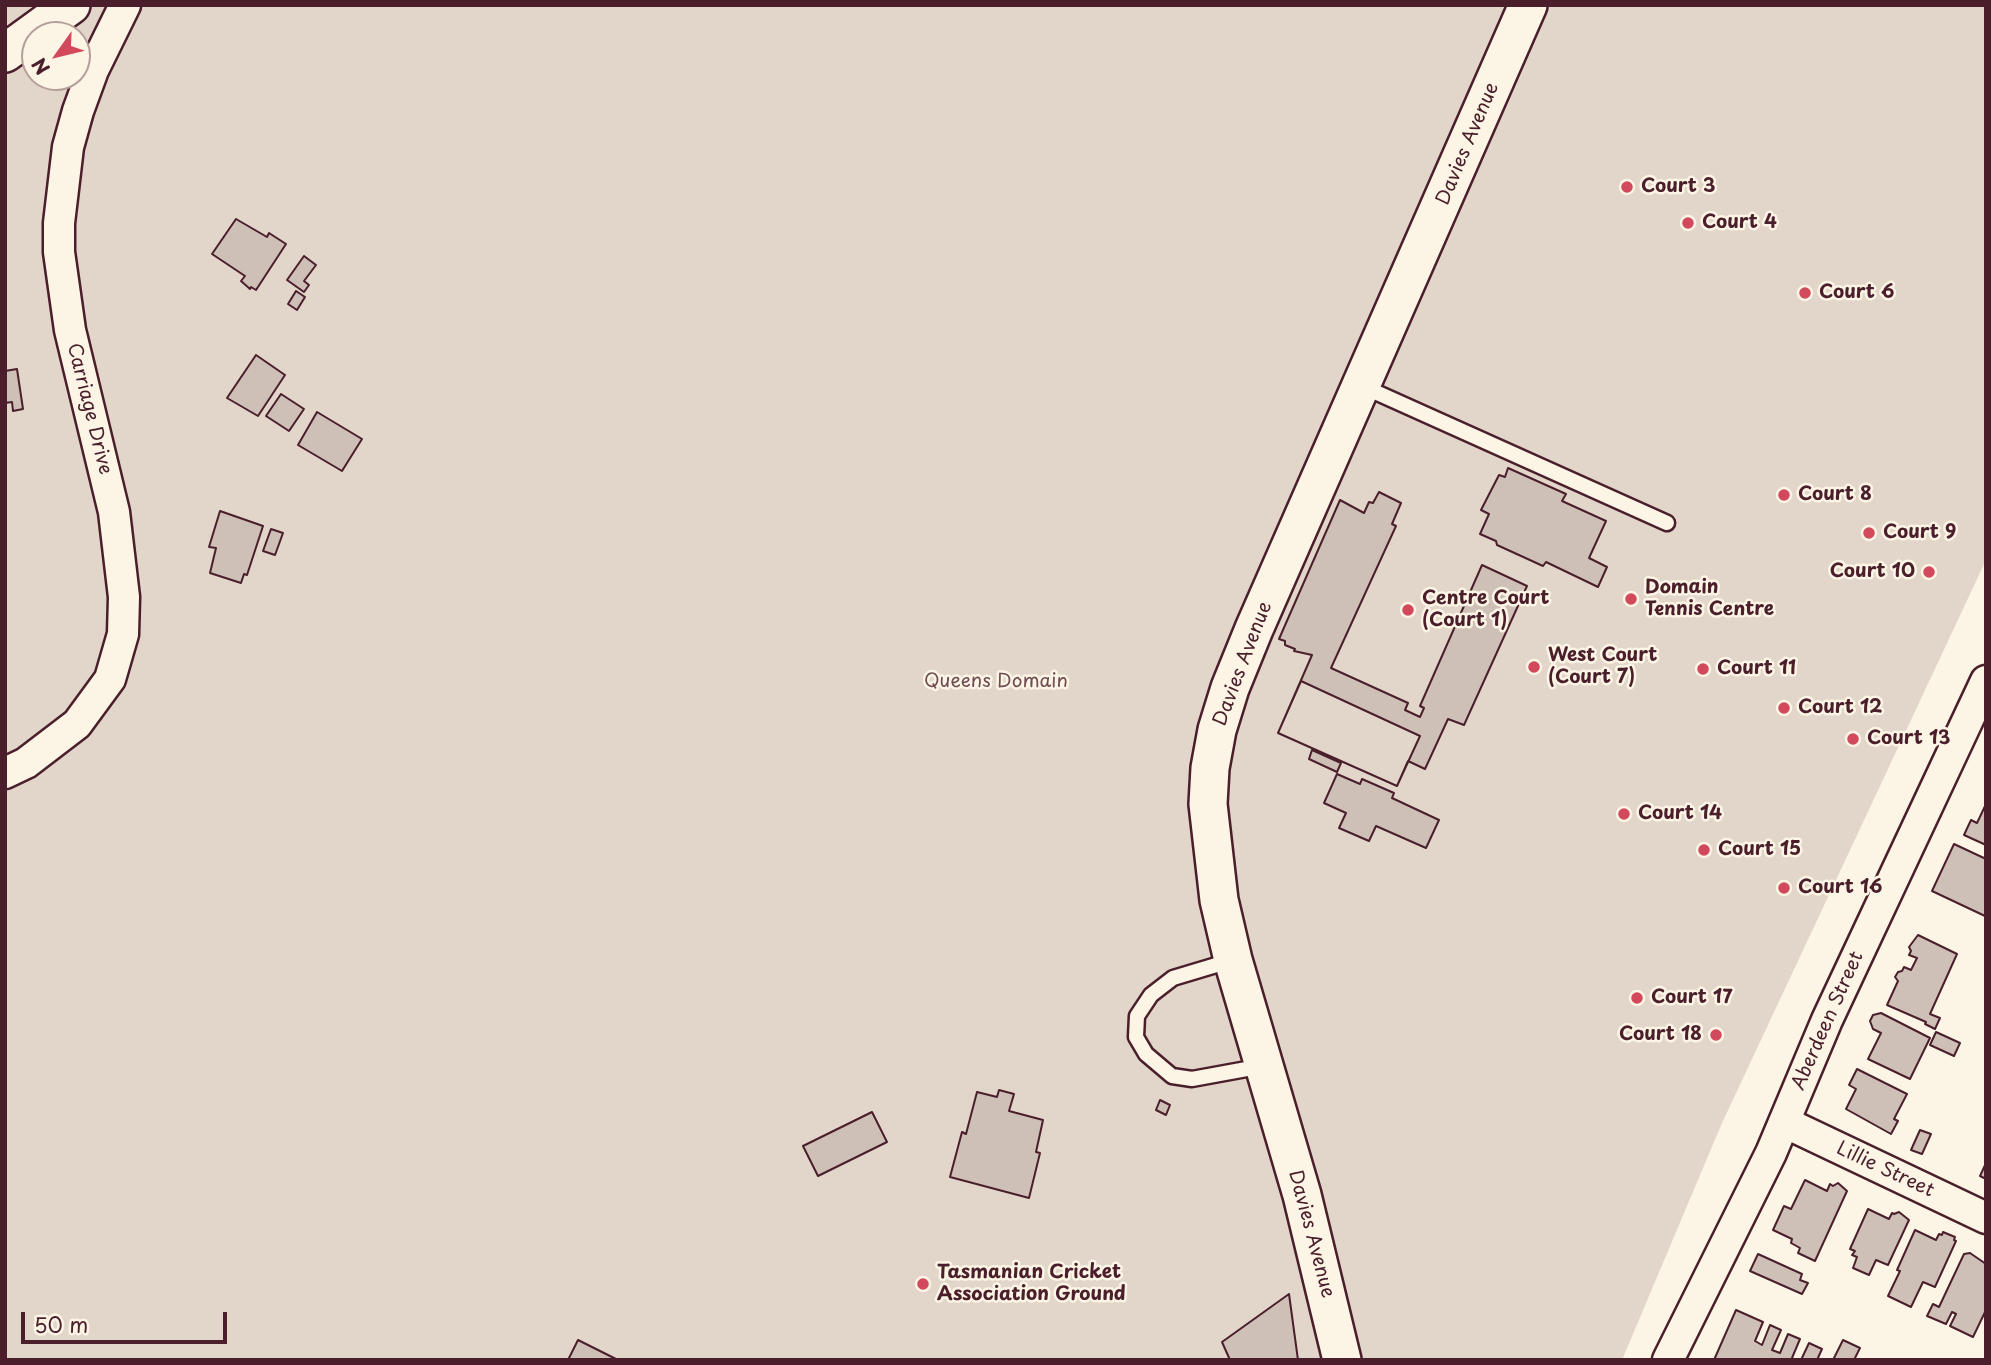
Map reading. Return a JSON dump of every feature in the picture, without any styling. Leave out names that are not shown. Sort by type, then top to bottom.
[{"type":"street","points":[[5,53],[71,5]]},
{"type":"street","name":"Carriage Drive","points":[[5,773],[26,763],[77,724],[110,679],[123,634],[124,597],[114,512],[70,330],[59,223],[68,147],[78,111],[93,70],[125,5]]},
{"type":"street","name":"Davies Avenue","points":[[1342,1360],[1301,1195],[1233,960],[1219,900],[1209,817],[1210,768],[1217,730],[1230,688],[1254,629],[1528,5]]},
{"type":"street","name":"Aberdeen Street","points":[[1668,1360],[1784,1122],[1827,1020],[1986,681]]},
{"type":"street","name":"Lillie Street","points":[[1784,1122],[1986,1218]]},
{"type":"lane","points":[[1362,386],[1667,523]]},
{"type":"lane","points":[[1233,960],[1173,978],[1151,995],[1137,1016],[1136,1037],[1146,1054],[1172,1076],[1192,1079],[1263,1066]]},
{"type":"green space","name":"Queens Domain","points":[[5,5],[1986,5],[1986,560],[1722,1123],[1622,1360],[5,1360]]},
{"type":"building","points":[[236,219],[267,237],[269,233],[286,244],[256,290],[251,287],[250,289],[241,281],[245,276],[212,254]]},
{"type":"building","points":[[304,256],[316,265],[304,281],[309,285],[304,292],[287,280]]},
{"type":"building","points":[[296,291],[305,297],[297,310],[288,304]]},
{"type":"building","points":[[256,355],[285,375],[258,416],[227,398]]},
{"type":"building","points":[[17,369],[23,409],[13,411],[12,402],[5,403],[5,371]]},
{"type":"building","points":[[281,394],[304,409],[289,431],[266,416]]},
{"type":"building","points":[[317,412],[362,439],[342,471],[298,445]]},
{"type":"building","points":[[1508,468],[1566,494],[1562,501],[1606,521],[1589,558],[1607,567],[1598,587],[1546,562],[1543,566],[1497,545],[1496,541],[1480,534],[1489,514],[1481,510],[1499,475],[1505,477]]},
{"type":"building","points":[[1379,492],[1401,503],[1392,524],[1396,526],[1331,668],[1408,703],[1405,710],[1420,717],[1424,708],[1420,706],[1482,565],[1527,586],[1464,725],[1448,719],[1425,769],[1408,761],[1397,786],[1278,733],[1312,655],[1294,651],[1295,649],[1285,645],[1285,641],[1279,639],[1340,500],[1364,513],[1369,502],[1373,503]]},
{"type":"building","points":[[220,511],[263,526],[247,575],[244,574],[241,583],[210,573],[216,548],[209,547]]},
{"type":"building","points":[[271,529],[283,533],[275,555],[263,551]]},
{"type":"building","points":[[1301,681],[1420,736],[1397,786],[1278,733]]},
{"type":"building","points":[[1312,750],[1341,763],[1337,772],[1309,759]]},
{"type":"building","points":[[1337,774],[1360,784],[1362,779],[1394,793],[1392,798],[1439,820],[1426,848],[1376,826],[1369,841],[1339,828],[1346,813],[1324,803]]},
{"type":"building","points":[[1986,804],[1986,845],[1964,835],[1971,820],[1977,823]]},
{"type":"building","points":[[1954,844],[1986,859],[1985,916],[1932,891]]},
{"type":"building","points":[[1918,935],[1957,954],[1930,1014],[1940,1018],[1935,1029],[1925,1024],[1926,1022],[1887,1005],[1898,981],[1895,977],[1898,972],[1904,967],[1911,970],[1917,958],[1909,955],[1909,947]]},
{"type":"building","points":[[1881,1013],[1930,1038],[1910,1079],[1868,1059],[1881,1033],[1873,1029],[1870,1021],[1873,1015]]},
{"type":"building","points":[[1936,1032],[1960,1043],[1954,1056],[1930,1045]]},
{"type":"building","points":[[1857,1069],[1907,1094],[1894,1119],[1898,1121],[1891,1134],[1846,1109],[1856,1089],[1849,1085]]},
{"type":"building","points":[[999,1090],[1014,1094],[1009,1111],[1043,1120],[1036,1152],[1040,1153],[1029,1198],[950,1177],[962,1132],[966,1134],[977,1092],[997,1097]]},
{"type":"building","points":[[1160,1100],[1170,1105],[1166,1115],[1156,1110]]},
{"type":"building","points":[[872,1112],[887,1142],[818,1176],[803,1146]]},
{"type":"building","points":[[1920,1130],[1931,1134],[1922,1154],[1911,1150]]},
{"type":"building","points":[[1986,1163],[1986,1179],[1980,1176]]},
{"type":"building","points":[[1805,1180],[1827,1191],[1830,1184],[1833,1186],[1838,1183],[1847,1191],[1815,1261],[1798,1253],[1800,1248],[1791,1243],[1792,1239],[1773,1230],[1784,1206],[1791,1209]]},
{"type":"building","points":[[1868,1209],[1889,1219],[1892,1213],[1899,1212],[1909,1220],[1888,1265],[1876,1260],[1869,1275],[1853,1268],[1857,1257],[1852,1255],[1855,1251],[1850,1249]]},
{"type":"building","points":[[1915,1230],[1936,1240],[1943,1232],[1955,1237],[1956,1241],[1935,1287],[1923,1282],[1911,1307],[1888,1296]]},
{"type":"building","points":[[1970,1253],[1986,1264],[1986,1310],[1973,1337],[1950,1326],[1956,1314],[1952,1312],[1946,1324],[1927,1316],[1933,1304],[1939,1307],[1964,1254]]},
{"type":"building","points":[[1758,1254],[1802,1274],[1800,1280],[1808,1283],[1802,1294],[1750,1271]]},
{"type":"building","points":[[1289,1294],[1298,1360],[1230,1360],[1222,1342]]},
{"type":"building","points":[[1736,1310],[1763,1322],[1755,1341],[1762,1345],[1770,1325],[1781,1330],[1772,1350],[1780,1353],[1788,1334],[1800,1339],[1792,1358],[1795,1360],[1714,1360]]},
{"type":"building","points":[[578,1340],[618,1360],[568,1360]]},
{"type":"building","points":[[1843,1340],[1860,1348],[1854,1360],[1833,1360]]},
{"type":"building","points":[[1809,1343],[1822,1349],[1817,1360],[1801,1360]]},
{"type":"place","name":"Court 3","points":[[1627,187]]},
{"type":"place","name":"Court 4","points":[[1688,223]]},
{"type":"place","name":"Court 6","points":[[1805,293]]},
{"type":"place","name":"Court 8","points":[[1784,495]]},
{"type":"place","name":"Court 9","points":[[1869,533]]},
{"type":"place","name":"Court 10","points":[[1929,572]]},
{"type":"place","name":"Domain Tennis Centre","points":[[1631,599]]},
{"type":"place","name":"Centre Court (Court 1)","points":[[1408,610]]},
{"type":"place","name":"West Court (Court 7)","points":[[1534,667]]},
{"type":"place","name":"Court 11","points":[[1703,669]]},
{"type":"place","name":"Court 12","points":[[1784,708]]},
{"type":"place","name":"Court 13","points":[[1853,739]]},
{"type":"place","name":"Court 14","points":[[1624,814]]},
{"type":"place","name":"Court 15","points":[[1704,850]]},
{"type":"place","name":"Court 16","points":[[1784,888]]},
{"type":"place","name":"Court 17","points":[[1637,998]]},
{"type":"place","name":"Court 18","points":[[1716,1035]]},
{"type":"place","name":"Tasmanian Cricket Association Ground","points":[[923,1284]]}]
